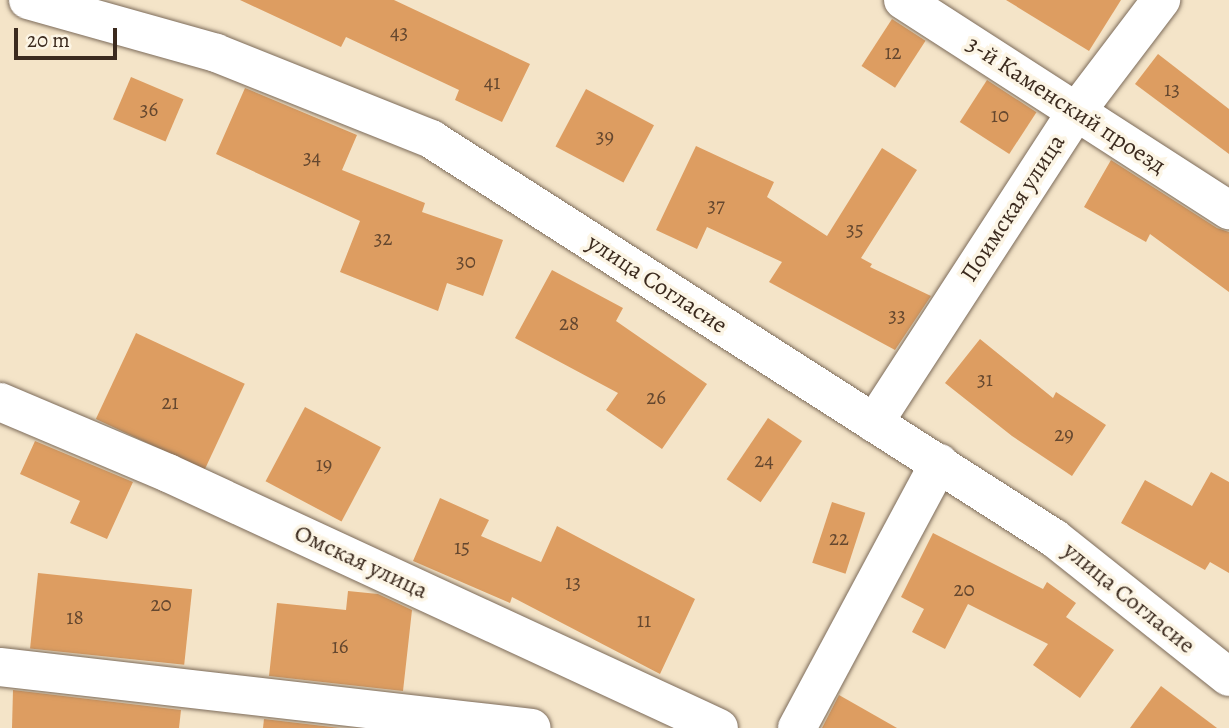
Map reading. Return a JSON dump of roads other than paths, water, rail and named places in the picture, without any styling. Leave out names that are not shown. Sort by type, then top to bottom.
[{"type":"street","name":"улица Согласие","points":[[28,0],[216,53],[431,139],[1054,538],[1229,677]]},
{"type":"street","name":"3-й Каменский проезд","points":[[903,0],[1229,210]]},
{"type":"street","name":"Поимская улица","points":[[874,423],[1076,112],[1161,0]]},
{"type":"street","name":"Омская улица","points":[[0,402],[167,473],[719,728]]},
{"type":"street","points":[[797,728],[939,463]]},
{"type":"street","points":[[0,667],[531,728]]}]
